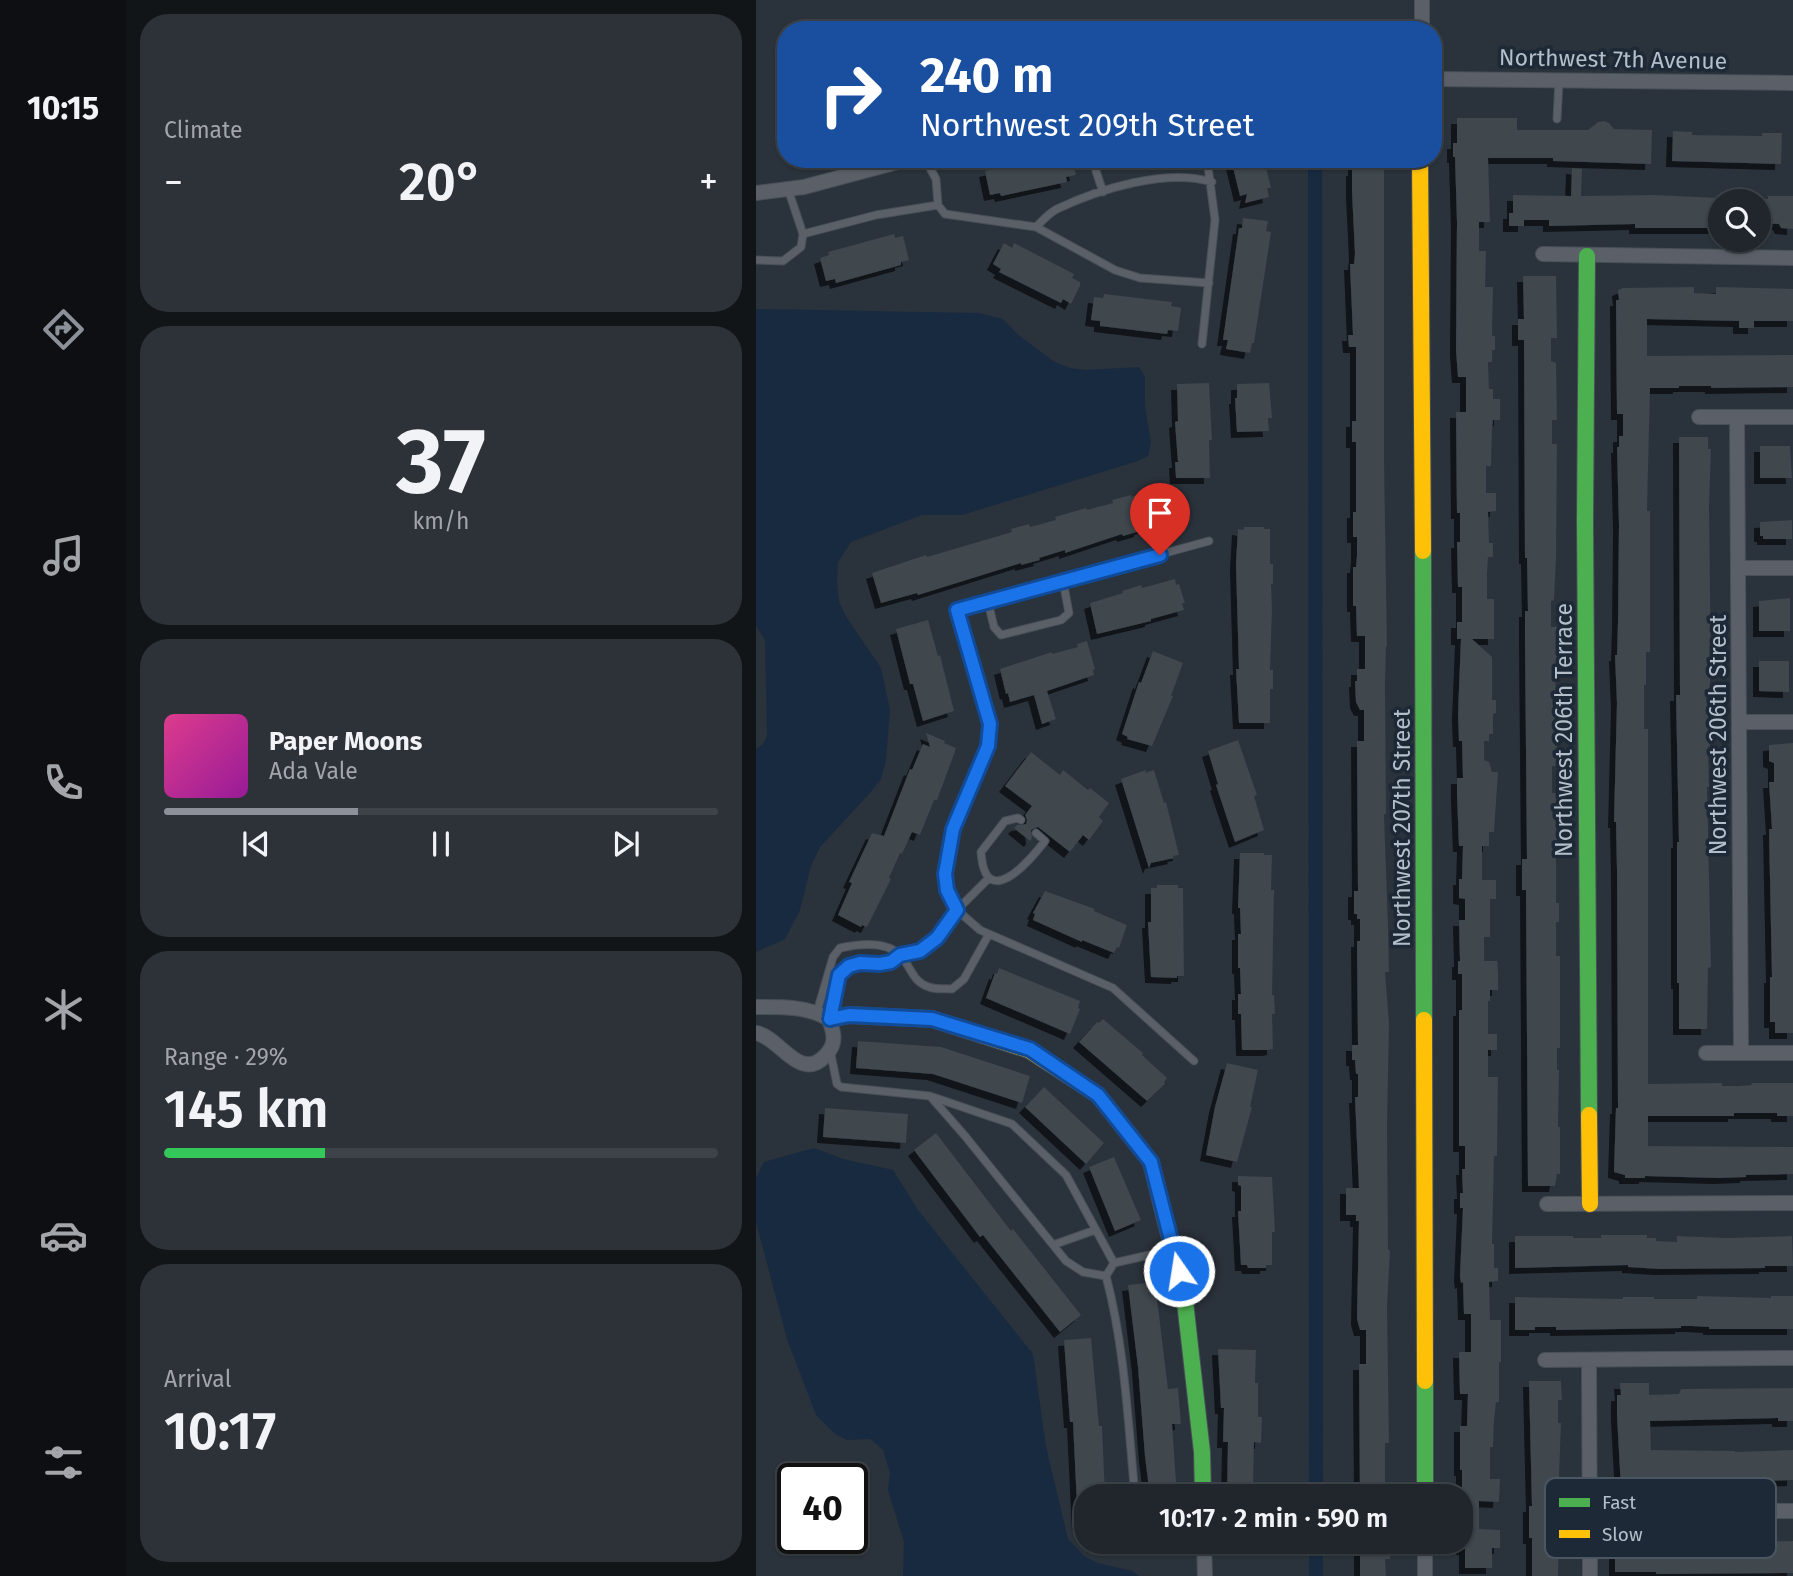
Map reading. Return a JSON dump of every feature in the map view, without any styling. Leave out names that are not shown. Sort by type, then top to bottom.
[{"type":"street","points":[[1422,0],[1422,21]]},
{"type":"street","name":"Northwest 7th Avenue","points":[[1442,79],[1793,83]]},
{"type":"street","points":[[756,193],[788,189],[881,168]]},
{"type":"street","name":"Northwest 207th Street","points":[[1420,168],[1424,634],[1425,1484]]},
{"type":"street","points":[[1543,254],[1793,258]]},
{"type":"street","name":"Northwest 206th Terrace","points":[[1587,256],[1585,521],[1590,1204]]},
{"type":"street","points":[[1699,417],[1793,417]]},
{"type":"street","name":"Northwest 206th Street","points":[[1737,417],[1741,1053]]},
{"type":"street","points":[[1740,568],[1793,568]]},
{"type":"street","points":[[1741,722],[1793,722]]},
{"type":"street","points":[[756,1007],[795,1008],[823,1015],[932,1019],[1030,1049],[1098,1095],[1151,1162],[1174,1249],[1185,1306],[1202,1452],[1203,1484]]},
{"type":"street","points":[[756,1033],[778,1045],[790,1058],[802,1063],[815,1063],[830,1050],[835,1036],[823,1015]]},
{"type":"street","points":[[1706,1053],[1793,1053]]},
{"type":"street","points":[[1547,1204],[1793,1203]]},
{"type":"street","points":[[1545,1360],[1793,1358]]},
{"type":"street","points":[[1589,1360],[1590,1478]]},
{"type":"street","points":[[1204,1554],[1205,1576]]},
{"type":"street","points":[[1425,1554],[1425,1576]]},
{"type":"street","points":[[1591,1558],[1591,1576]]},
{"type":"lane","points":[[1557,118],[1559,81]]},
{"type":"lane","points":[[930,168],[936,179],[938,205],[945,214],[1035,227],[1115,270],[1140,278],[1209,283]]},
{"type":"lane","points":[[1096,168],[1102,192]]},
{"type":"lane","points":[[1202,344],[1215,220],[1209,168]]},
{"type":"lane","points":[[1035,227],[1055,210],[1140,181],[1194,177],[1212,182]]},
{"type":"lane","points":[[756,260],[783,261],[801,247],[803,234],[788,189]]},
{"type":"lane","points":[[803,234],[876,215],[938,205]]},
{"type":"lane","points":[[1194,1061],[1113,988],[980,930],[957,910],[947,890],[945,874],[953,829],[988,746],[990,724],[957,610],[1209,541]]},
{"type":"lane","points":[[988,602],[994,627],[998,632],[1006,636],[1017,633],[1065,617],[1069,607],[1063,581]]},
{"type":"lane","points":[[1021,820],[1018,818],[1005,821],[981,852],[982,869],[989,878],[1002,880],[1013,876],[1029,861],[1045,841],[1036,833]]},
{"type":"lane","points":[[823,1015],[839,975],[849,966],[891,962],[900,955],[920,951],[937,938],[957,910],[989,878]]},
{"type":"lane","points":[[823,1015],[833,957],[840,948],[859,944],[884,945],[900,955],[913,977],[930,988],[952,989],[964,979],[989,934]]},
{"type":"lane","points":[[830,1050],[837,1084],[841,1087],[930,1096],[1012,1124],[1066,1175],[1114,1263]]},
{"type":"lane","points":[[930,1096],[1066,1261],[1083,1272],[1106,1276]]},
{"type":"lane","points":[[1053,1245],[1095,1230]]},
{"type":"lane","points":[[1134,1484],[1122,1362],[1106,1276],[1114,1263],[1174,1249]]},
{"type":"water","points":[[756,309],[979,313],[1003,319],[1017,334],[1053,361],[1070,368],[1085,370],[1139,367],[1145,377],[1145,406],[1151,443],[1148,456],[1138,461],[962,515],[922,515],[851,542],[838,562],[839,602],[881,668],[890,710],[886,760],[881,779],[820,847],[811,866],[800,910],[785,939],[756,952],[756,749],[763,744],[767,736],[765,640],[756,626]]},
{"type":"water","points":[[814,1148],[843,1159],[893,1170],[918,1210],[1033,1354],[1046,1447],[1068,1539],[1074,1545],[1074,1554],[1082,1554],[1098,1563],[1132,1571],[1139,1576],[903,1576],[904,1542],[888,1490],[890,1473],[883,1450],[870,1439],[847,1440],[835,1434],[816,1415],[787,1339],[756,1222],[756,1178],[764,1162]]},
{"type":"building","points":[[1457,118],[1517,118],[1517,130],[1588,130],[1604,121],[1614,129],[1652,130],[1651,164],[1553,161],[1553,158],[1488,158],[1490,222],[1479,222],[1479,251],[1486,251],[1485,287],[1493,287],[1492,336],[1495,336],[1495,350],[1492,350],[1492,362],[1488,362],[1489,389],[1493,389],[1493,399],[1500,399],[1500,420],[1493,420],[1491,466],[1486,466],[1486,493],[1496,493],[1496,511],[1488,512],[1489,543],[1493,543],[1493,557],[1488,557],[1487,574],[1487,599],[1494,599],[1494,639],[1472,639],[1492,657],[1492,700],[1496,700],[1496,713],[1493,714],[1493,734],[1489,734],[1489,741],[1484,741],[1484,760],[1489,762],[1492,772],[1498,772],[1494,832],[1489,832],[1489,846],[1482,846],[1482,880],[1496,880],[1496,899],[1490,899],[1490,937],[1484,937],[1484,961],[1497,961],[1498,971],[1498,990],[1490,990],[1488,1001],[1488,1034],[1497,1034],[1497,1050],[1488,1050],[1488,1077],[1498,1077],[1492,1244],[1498,1281],[1489,1282],[1490,1320],[1501,1320],[1499,1402],[1496,1402],[1493,1447],[1490,1447],[1490,1479],[1500,1479],[1499,1502],[1479,1501],[1479,1529],[1500,1530],[1500,1548],[1492,1548],[1492,1568],[1465,1568],[1465,1554],[1473,1554],[1473,1484],[1462,1484],[1460,1470],[1460,1426],[1467,1426],[1468,1394],[1460,1394],[1459,1352],[1471,1352],[1471,1314],[1464,1314],[1463,1282],[1461,1283],[1460,1276],[1463,1208],[1460,1208],[1460,1193],[1463,1193],[1465,1146],[1459,1146],[1459,1010],[1462,1010],[1462,974],[1458,974],[1458,961],[1459,920],[1465,920],[1465,899],[1459,898],[1463,846],[1459,846],[1457,795],[1457,778],[1463,778],[1458,714],[1461,639],[1457,639],[1457,622],[1462,622],[1462,587],[1458,587],[1457,542],[1460,542],[1460,513],[1457,513],[1456,412],[1466,412],[1466,377],[1458,377],[1456,350],[1457,222],[1453,143],[1457,143]]},
{"type":"building","points":[[1673,131],[1692,132],[1692,135],[1762,136],[1762,133],[1782,133],[1781,164],[1672,161]]},
{"type":"building","points":[[1074,168],[1076,175],[1066,177],[1067,182],[1001,196],[1000,193],[990,195],[985,171]]},
{"type":"building","points":[[1233,168],[1266,168],[1271,188],[1267,188],[1269,197],[1245,203],[1247,194],[1240,196]]},
{"type":"building","points":[[1384,168],[1387,647],[1384,814],[1389,972],[1385,972],[1389,1023],[1387,1125],[1390,1250],[1387,1307],[1389,1443],[1385,1443],[1385,1483],[1390,1484],[1360,1484],[1359,1364],[1366,1364],[1366,1330],[1360,1330],[1357,1319],[1359,1221],[1356,1221],[1356,1215],[1346,1215],[1346,1188],[1359,1188],[1355,1097],[1358,1097],[1358,1074],[1355,1060],[1352,1060],[1352,1045],[1358,1045],[1357,941],[1360,941],[1360,919],[1354,914],[1354,891],[1358,891],[1357,741],[1364,741],[1364,710],[1360,710],[1356,702],[1355,681],[1357,669],[1365,669],[1365,636],[1357,636],[1356,606],[1353,606],[1353,567],[1356,567],[1357,556],[1357,537],[1353,537],[1353,512],[1356,512],[1356,442],[1352,442],[1352,421],[1356,421],[1356,347],[1349,347],[1348,335],[1353,335],[1350,264],[1354,264],[1355,254],[1352,170]]},
{"type":"building","points":[[1572,168],[1582,169],[1581,196],[1708,197],[1708,228],[1635,228],[1635,224],[1549,226],[1549,220],[1524,220],[1524,226],[1509,226],[1509,213],[1513,213],[1513,195],[1571,196]]},
{"type":"building","points":[[1771,196],[1793,196],[1793,229],[1781,228],[1779,224],[1771,224]]},
{"type":"building","points":[[1243,218],[1268,221],[1266,231],[1271,232],[1254,343],[1250,353],[1226,349],[1228,340],[1223,340],[1239,228],[1242,228]]},
{"type":"building","points":[[894,234],[895,238],[903,236],[909,260],[901,262],[901,265],[836,283],[835,279],[826,281],[820,258],[829,255],[828,252]]},
{"type":"building","points":[[1004,243],[1012,248],[1014,243],[1074,274],[1072,278],[1080,282],[1080,286],[1071,304],[1063,299],[1061,303],[999,272],[1001,269],[993,264]]},
{"type":"building","points":[[1523,276],[1556,276],[1557,338],[1551,338],[1551,361],[1556,363],[1557,420],[1552,420],[1552,444],[1557,444],[1556,558],[1551,627],[1558,627],[1558,672],[1555,671],[1558,766],[1552,766],[1552,793],[1558,793],[1556,830],[1559,830],[1559,850],[1556,850],[1556,903],[1559,903],[1559,922],[1556,922],[1556,956],[1560,956],[1560,1048],[1557,1048],[1557,1070],[1560,1174],[1557,1174],[1555,1186],[1528,1186],[1526,890],[1522,890],[1522,859],[1527,859],[1525,611],[1528,611],[1525,558],[1524,340],[1518,340],[1518,319],[1524,319]]},
{"type":"building","points":[[1694,287],[1694,293],[1716,294],[1716,287],[1793,289],[1793,321],[1754,321],[1754,328],[1739,328],[1739,321],[1647,319],[1647,356],[1793,355],[1793,387],[1650,388],[1647,511],[1650,511],[1650,652],[1646,652],[1644,685],[1644,729],[1648,729],[1648,1084],[1722,1083],[1722,1086],[1739,1086],[1752,1083],[1793,1083],[1793,1116],[1777,1116],[1777,1113],[1734,1113],[1734,1116],[1648,1116],[1648,1146],[1793,1147],[1793,1174],[1719,1178],[1625,1178],[1625,1175],[1614,1172],[1618,1108],[1617,870],[1614,822],[1619,525],[1617,447],[1619,436],[1623,436],[1623,414],[1617,414],[1616,300],[1619,300],[1618,290],[1623,288]]},
{"type":"building","points":[[1104,294],[1172,302],[1171,306],[1181,308],[1178,331],[1168,330],[1167,334],[1100,326],[1100,321],[1091,320],[1094,297],[1103,298]]},
{"type":"building","points":[[1209,383],[1212,440],[1209,440],[1210,478],[1176,478],[1177,384]]},
{"type":"building","points":[[1269,383],[1272,418],[1268,418],[1269,431],[1237,432],[1237,384]]},
{"type":"building","points":[[1679,437],[1708,437],[1708,449],[1711,449],[1711,668],[1707,787],[1711,967],[1708,968],[1707,1029],[1679,1029],[1676,695],[1680,695]]},
{"type":"building","points":[[1760,446],[1790,446],[1792,478],[1760,478]]},
{"type":"building","points":[[1167,486],[1174,520],[918,595],[917,593],[881,603],[872,573],[1012,532],[1011,529],[1056,520],[1055,517]]},
{"type":"building","points":[[1792,520],[1792,539],[1763,539],[1763,536],[1760,536],[1760,522]]},
{"type":"building","points":[[1244,527],[1270,529],[1273,584],[1270,670],[1273,670],[1273,689],[1270,689],[1270,723],[1239,723],[1236,564],[1238,529],[1244,530]]},
{"type":"building","points":[[1175,579],[1185,603],[1182,603],[1184,610],[1097,634],[1090,603],[1141,585],[1142,588]]},
{"type":"building","points":[[1790,598],[1790,631],[1759,631],[1759,601]]},
{"type":"building","points":[[928,620],[954,711],[923,721],[896,629]]},
{"type":"building","points":[[1087,641],[1095,669],[1094,675],[1047,691],[1056,719],[1042,724],[1034,695],[1010,702],[1000,669],[1052,652],[1078,647],[1077,644]]},
{"type":"building","points":[[1153,651],[1183,663],[1173,696],[1152,746],[1127,739],[1128,737],[1122,734],[1139,682],[1141,683]]},
{"type":"building","points":[[1759,661],[1789,661],[1789,692],[1759,691]]},
{"type":"building","points":[[926,733],[956,748],[953,757],[920,835],[912,832],[867,927],[861,927],[838,915],[852,883],[849,882],[872,833],[884,836],[910,769],[912,770],[923,744],[930,747]]},
{"type":"building","points":[[1238,740],[1257,795],[1254,796],[1264,830],[1235,842],[1208,751]]},
{"type":"building","points":[[1793,743],[1793,1033],[1775,1033],[1775,1022],[1770,1022],[1772,977],[1769,829],[1772,829],[1769,782],[1774,782],[1774,763],[1769,761],[1769,745]]},
{"type":"building","points":[[1031,752],[1060,775],[1063,770],[1109,803],[1099,817],[1103,821],[1089,840],[1083,835],[1070,852],[1038,827],[1031,830],[1030,841],[1014,828],[1026,824],[1025,815],[1032,806],[1005,786]]},
{"type":"building","points":[[1146,770],[1145,773],[1154,770],[1164,803],[1166,802],[1179,855],[1151,863],[1149,868],[1121,779]]},
{"type":"building","points":[[1240,853],[1272,855],[1272,995],[1275,1014],[1272,1014],[1273,1049],[1268,1050],[1242,1050],[1241,1014],[1238,1014],[1238,994],[1241,994],[1238,968],[1238,934],[1241,934],[1238,908]]},
{"type":"building","points":[[1157,885],[1178,885],[1178,888],[1183,888],[1184,976],[1177,978],[1151,977],[1148,922],[1151,922],[1151,888],[1157,888]]},
{"type":"building","points":[[1045,891],[1095,909],[1094,911],[1127,925],[1119,948],[1117,947],[1114,953],[1033,920],[1033,913]]},
{"type":"building","points":[[999,968],[1080,1001],[1080,1009],[1070,1034],[986,998]]},
{"type":"building","points":[[1103,1019],[1143,1053],[1142,1055],[1167,1078],[1165,1084],[1147,1101],[1079,1042]]},
{"type":"building","points":[[858,1041],[941,1047],[1030,1076],[1022,1103],[933,1074],[856,1068]]},
{"type":"building","points":[[1227,1063],[1258,1070],[1252,1107],[1237,1162],[1206,1155]]},
{"type":"building","points":[[1044,1087],[1104,1143],[1086,1164],[1025,1107]]},
{"type":"building","points":[[825,1108],[908,1114],[906,1143],[823,1137]]},
{"type":"building","points":[[936,1133],[1011,1231],[1013,1229],[1081,1315],[1060,1332],[983,1235],[980,1237],[914,1150]]},
{"type":"building","points":[[1114,1157],[1141,1220],[1115,1231],[1089,1167]]},
{"type":"building","points":[[1238,1176],[1272,1177],[1275,1232],[1272,1232],[1272,1265],[1266,1265],[1266,1268],[1248,1268],[1247,1265],[1241,1265],[1238,1211],[1241,1211],[1241,1186],[1238,1185]]},
{"type":"building","points":[[1601,1235],[1647,1235],[1647,1238],[1656,1238],[1656,1241],[1677,1242],[1677,1236],[1792,1236],[1793,1266],[1660,1269],[1628,1265],[1515,1268],[1515,1236],[1601,1238]]},
{"type":"building","points":[[1155,1282],[1168,1389],[1178,1388],[1181,1424],[1172,1424],[1176,1484],[1148,1484],[1128,1285]]},
{"type":"building","points":[[1697,1296],[1793,1296],[1793,1329],[1709,1329],[1681,1326],[1556,1330],[1556,1327],[1535,1327],[1535,1330],[1515,1330],[1515,1297],[1697,1299]]},
{"type":"building","points":[[1091,1338],[1099,1426],[1102,1426],[1104,1484],[1076,1484],[1073,1422],[1070,1422],[1064,1340]]},
{"type":"building","points":[[1218,1349],[1256,1350],[1258,1417],[1262,1417],[1261,1443],[1254,1442],[1253,1484],[1227,1484],[1228,1442],[1223,1442],[1224,1408],[1221,1408]]},
{"type":"building","points":[[1529,1381],[1561,1381],[1562,1400],[1558,1400],[1558,1423],[1561,1423],[1559,1478],[1545,1478],[1545,1558],[1558,1558],[1558,1576],[1532,1576],[1529,1506],[1532,1506]]},
{"type":"building","points":[[1620,1383],[1649,1383],[1649,1395],[1679,1394],[1681,1389],[1793,1388],[1793,1421],[1778,1421],[1778,1418],[1650,1421],[1651,1450],[1793,1450],[1793,1480],[1620,1478],[1617,1395],[1621,1395]]},
{"type":"building","points":[[1776,1541],[1793,1541],[1793,1573],[1615,1572],[1615,1558],[1776,1558]]},
{"type":"building","points":[[1360,1554],[1390,1554],[1390,1559],[1385,1559],[1386,1576],[1360,1576]]},
{"type":"waterway","points":[[1315,168],[1316,1484]]},
{"type":"waterway","points":[[1316,1554],[1316,1576]]},
{"type":"traffic: fast","points":[[1587,256],[1585,521],[1589,1115]]},
{"type":"traffic: fast","points":[[1423,551],[1424,1020]]},
{"type":"traffic: fast","points":[[1162,1207],[1184,1293],[1202,1452],[1203,1484]]},
{"type":"traffic: fast","points":[[1425,1381],[1425,1484]]},
{"type":"traffic: slow","points":[[1420,168],[1423,551]]},
{"type":"traffic: slow","points":[[829,1019],[849,1015],[932,1019],[1029,1050],[1098,1095],[1151,1162],[1162,1207]]},
{"type":"traffic: slow","points":[[1424,1020],[1425,1381]]},
{"type":"traffic: slow","points":[[1589,1115],[1590,1204]]},
{"type":"route","points":[[1160,555],[957,610],[990,724],[988,746],[953,829],[945,874],[947,890],[957,910],[937,938],[920,951],[900,955],[891,962],[849,966],[839,975],[830,1019],[849,1015],[932,1019],[1030,1049],[1098,1095],[1151,1162],[1179,1271]]}]
